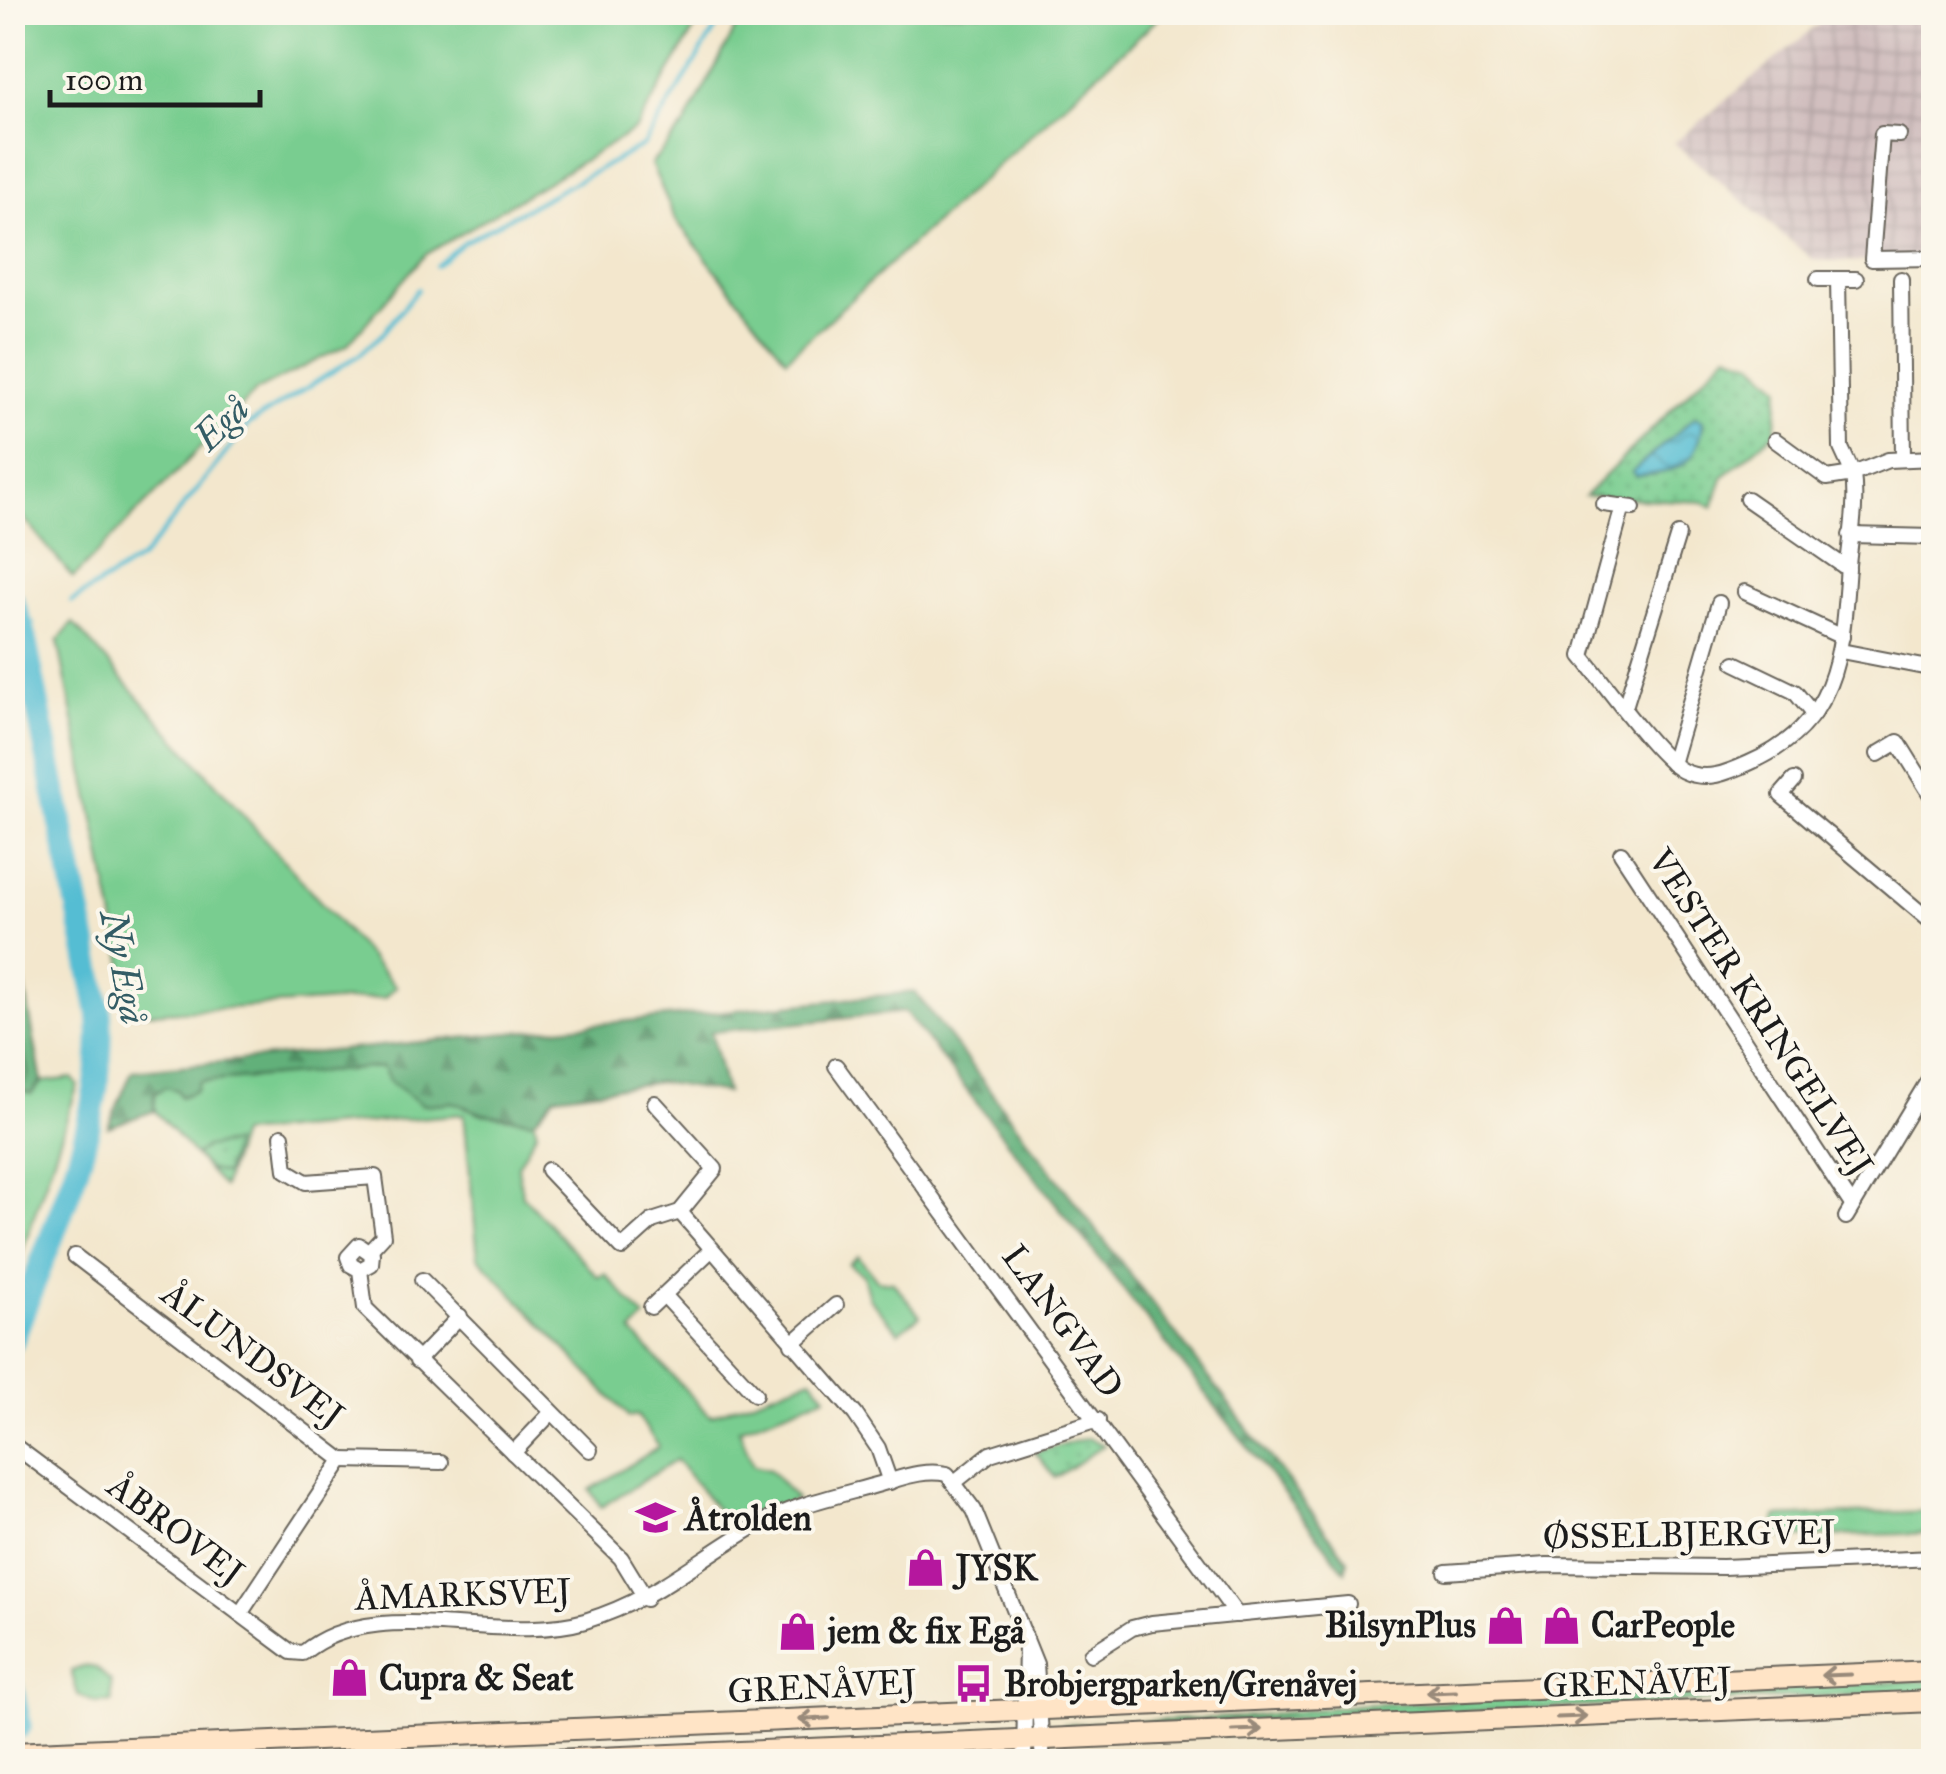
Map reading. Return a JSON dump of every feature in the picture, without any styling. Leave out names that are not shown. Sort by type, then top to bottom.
[{"type":"main road","name":"GRENÅVEJ","points":[[23,1753],[1934,1671]]},
{"type":"main road","name":"GRENÅVEJ","points":[[505,1762],[1030,1747],[1934,1701]]},
{"type":"street","points":[[1899,136],[1882,134],[1872,259],[1934,258]]},
{"type":"street","points":[[1604,504],[1628,507],[1582,656],[1672,764],[1695,775],[1721,774],[1758,759],[1814,714],[1830,689],[1842,644],[1853,474],[1841,448],[1838,278]]},
{"type":"street","points":[[1818,279],[1856,279]]},
{"type":"street","points":[[1900,280],[1903,459]]},
{"type":"street","points":[[1775,440],[1827,478],[1853,474],[1875,463],[1934,458]]},
{"type":"street","points":[[1747,499],[1848,569]]},
{"type":"street","points":[[1625,707],[1678,535]]},
{"type":"street","points":[[1850,535],[1934,537]]},
{"type":"street","points":[[1746,592],[1842,644],[1934,670]]},
{"type":"street","points":[[1672,764],[1719,603]]},
{"type":"street","points":[[1735,664],[1795,692],[1814,714]]},
{"type":"street","points":[[1878,754],[1898,742],[1934,800]]},
{"type":"street","points":[[1794,780],[1781,795],[1934,924]]},
{"type":"street","name":"VESTER KRINGELVEJ","points":[[1621,853],[1849,1211],[1934,1071]]},
{"type":"street","name":"LANGVAD","points":[[836,1066],[1237,1615]]},
{"type":"street","points":[[548,1170],[622,1248],[652,1221],[680,1212],[715,1168],[656,1103]]},
{"type":"street","points":[[282,1136],[286,1170],[306,1182],[376,1177],[383,1236],[370,1250],[371,1264],[360,1270],[365,1308],[622,1558],[646,1599]]},
{"type":"street","points":[[680,1212],[867,1430],[890,1482]]},
{"type":"street","points":[[651,1307],[712,1249]]},
{"type":"street","name":"ÅLUNDSVEJ","points":[[76,1256],[342,1460],[240,1614]]},
{"type":"street","points":[[422,1280],[590,1450]]},
{"type":"street","points":[[664,1295],[755,1394]]},
{"type":"street","points":[[792,1344],[836,1305]]},
{"type":"street","points":[[417,1361],[460,1316]]},
{"type":"street","points":[[512,1453],[551,1413]]},
{"type":"street","points":[[1043,1762],[1030,1747],[1032,1710],[1026,1643],[1012,1596],[974,1510],[956,1481],[990,1454],[1098,1420]]},
{"type":"street","name":"ÅBROVEJ","points":[[16,1447],[292,1652],[303,1653]]},
{"type":"street","points":[[342,1460],[440,1462]]},
{"type":"street","name":"ÅMARKSVEJ","points":[[303,1653],[322,1637],[359,1626],[526,1627],[580,1622],[646,1599],[762,1522],[934,1471],[956,1481]]},
{"type":"street","name":"ØSSELBJERGVEJ","points":[[1446,1572],[1547,1565],[1724,1567],[1934,1558]]},
{"type":"street","points":[[1091,1654],[1132,1628],[1348,1604]]},
{"type":"shaded area","points":[[1832,13],[1919,13],[1933,29],[1933,264],[1813,260],[1674,143]]},
{"type":"green space","points":[[744,12],[1164,13],[786,359],[676,220],[651,164],[684,126]]},
{"type":"green space","points":[[12,13],[704,13],[636,129],[425,255],[347,345],[256,391],[73,578],[13,505]]},
{"type":"green space","points":[[1728,353],[1753,362],[1780,387],[1775,432],[1724,476],[1713,507],[1703,502],[1585,496]]},
{"type":"green space","points":[[73,623],[396,987],[384,998],[133,1014],[58,641]]},
{"type":"green space","points":[[13,923],[42,1082],[31,1094],[19,1089],[28,1074],[13,1004]]},
{"type":"green space","points":[[915,992],[1348,1560],[1345,1571],[905,1012],[711,1032],[726,1093],[659,1082],[555,1096],[534,1121],[483,1114],[453,1102],[423,1105],[389,1081],[383,1067],[199,1082],[197,1090],[181,1097],[177,1090],[165,1087],[154,1094],[154,1111],[108,1127],[132,1071]]},
{"type":"green space","points":[[12,1004],[28,1074],[20,1089],[31,1094],[42,1082],[72,1078],[78,1085],[13,1279]]},
{"type":"green space","points":[[384,1067],[389,1081],[423,1105],[453,1102],[483,1114],[534,1121],[537,1131],[518,1166],[522,1195],[598,1277],[605,1274],[645,1318],[632,1332],[710,1416],[812,1378],[826,1396],[739,1429],[753,1466],[770,1470],[796,1499],[732,1529],[676,1460],[601,1507],[590,1490],[659,1447],[637,1415],[629,1417],[478,1257],[464,1114],[240,1134],[223,1187],[155,1111],[154,1094],[165,1087],[177,1090],[180,1096],[196,1090],[199,1082]]},
{"type":"green space","points":[[233,1143],[225,1174],[207,1169],[195,1155],[206,1147]]},
{"type":"green space","points":[[858,1256],[877,1280],[893,1282],[920,1316],[899,1332],[869,1298],[863,1275],[849,1264]]},
{"type":"green space","points":[[1088,1438],[1104,1445],[1055,1478],[1035,1452]]},
{"type":"green space","points":[[1933,1511],[1933,1533],[1774,1538],[1776,1517]]},
{"type":"green space","points":[[85,1666],[96,1668],[111,1681],[112,1702],[96,1703],[78,1695],[71,1671]]},
{"type":"green space","points":[[1933,1680],[1933,1691],[1882,1694],[1063,1729],[1063,1725],[1243,1717],[1359,1705]]},
{"type":"water","points":[[1695,417],[1703,421],[1701,436],[1684,464],[1651,475],[1637,476],[1632,472]]},
{"type":"waterway","name":"Egå","points":[[436,266],[464,242],[644,145],[726,12]]},
{"type":"waterway","name":"Egå","points":[[71,602],[143,557],[249,424],[359,355],[382,334],[418,289]]},
{"type":"waterway","name":"Ny Egå","points":[[12,601],[22,628],[99,1011],[100,1052],[86,1136],[12,1340]]},
{"type":"waterway","points":[[22,628],[33,623]]},
{"type":"waterway","name":"Ny Egå","points":[[12,1689],[19,1726]]},
{"type":"place","name":"Åtrolden","points":[[655,1518]]},
{"type":"place","name":"JYSK","points":[[926,1568]]},
{"type":"place","name":"BilsynPlus","points":[[1506,1625]]},
{"type":"place","name":"CarPeople","points":[[1561,1625]]},
{"type":"place","name":"jem & fix Egå","points":[[798,1631]]},
{"type":"place","name":"Cupra & Seat","points":[[349,1678]]},
{"type":"place","name":"Brobjergparken/Grenåvej","points":[[974,1684]]}]
